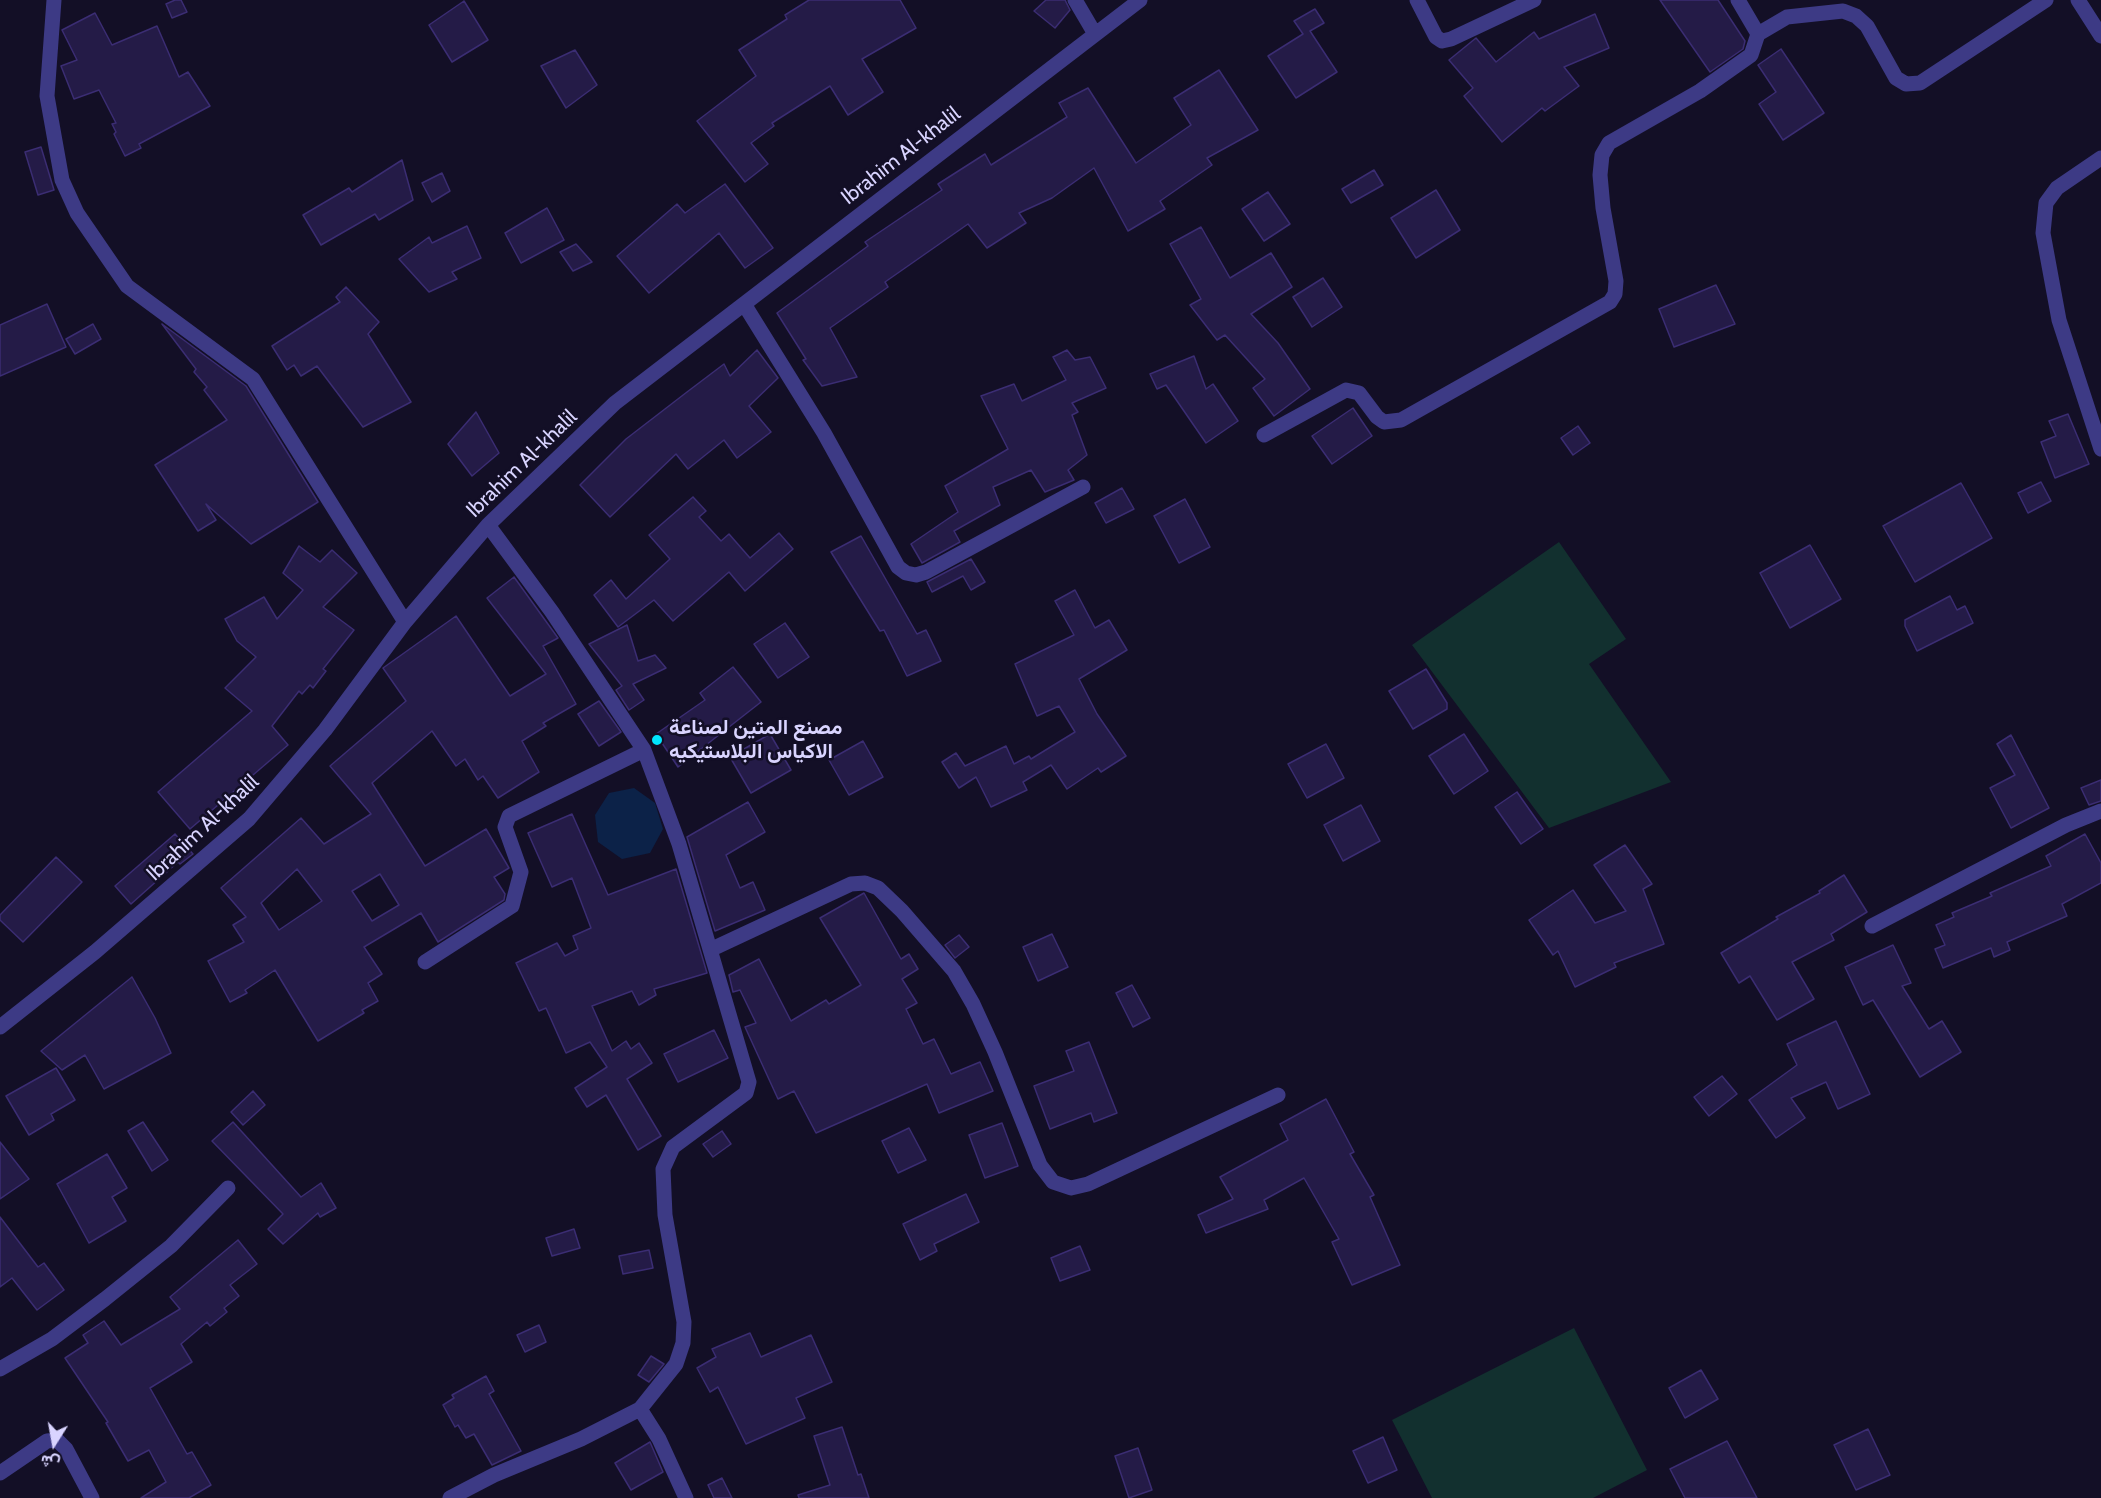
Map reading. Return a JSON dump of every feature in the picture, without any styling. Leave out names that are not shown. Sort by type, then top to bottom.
[{"type":"street","points":[[54,0],[47,96],[62,180],[77,213],[127,286],[253,378],[405,622]]},
{"type":"street","points":[[1075,0],[1095,34]]},
{"type":"street","name":"Ibrahim Al-khalil","points":[[0,1028],[47,987],[95,952],[249,819],[325,730],[405,622],[488,525],[615,404],[1140,0]]},
{"type":"street","points":[[1416,0],[1436,37],[1442,41],[1451,39],[1534,0]]},
{"type":"street","points":[[1738,0],[1758,34]]},
{"type":"street","points":[[1264,435],[1346,390],[1359,393],[1377,417],[1384,422],[1401,420],[1610,302],[1616,294],[1616,281],[1603,208],[1600,175],[1602,155],[1609,143],[1741,65],[1751,55],[1758,34],[1786,17],[1843,11],[1856,16],[1867,26],[1896,78],[1906,84],[1913,84],[1920,83],[1979,46],[2046,0]]},
{"type":"street","points":[[2078,0],[2101,36]]},
{"type":"street","points":[[2101,158],[2057,188],[2046,203],[2043,233],[2059,320],[2101,449]]},
{"type":"street","points":[[744,304],[824,433],[898,567],[906,573],[916,575],[926,572],[1083,487]]},
{"type":"street","points":[[450,1498],[494,1475],[581,1439],[640,1409],[676,1364],[683,1343],[684,1322],[665,1215],[663,1169],[673,1147],[748,1089],[749,1082],[680,844],[644,750],[552,612],[488,525]]},
{"type":"street","points":[[425,962],[512,906],[521,872],[505,827],[509,816],[644,750]]},
{"type":"street","points":[[1872,926],[2066,825],[2101,811]]},
{"type":"street","points":[[712,949],[851,884],[865,883],[878,888],[954,971],[973,1004],[995,1052],[1040,1165],[1053,1182],[1071,1188],[1088,1184],[1278,1095]]},
{"type":"street","points":[[0,1369],[52,1339],[105,1299],[171,1246],[228,1188]]},
{"type":"street","points":[[640,1409],[659,1439],[686,1498]]},
{"type":"street","points":[[0,1473],[47,1441],[57,1440],[66,1449],[92,1498]]},
{"type":"green space","points":[[1559,542],[1626,639],[1589,664],[1671,782],[1549,828],[1412,645]]},
{"type":"green space","points":[[1574,1328],[1647,1470],[1593,1498],[1432,1498],[1392,1420]]},
{"type":"water","points":[[634,788],[655,803],[663,829],[650,853],[622,859],[598,842],[595,815],[609,793]]},
{"type":"building","points":[[181,0],[187,12],[172,18],[166,4]]},
{"type":"building","points":[[809,0],[900,0],[916,28],[862,59],[883,92],[848,115],[830,86],[772,123],[774,126],[751,143],[768,164],[745,182],[697,121],[756,76],[739,50],[787,19],[785,15]]},
{"type":"building","points":[[1046,0],[1065,0],[1070,10],[1055,28],[1034,11]]},
{"type":"building","points":[[1660,0],[1718,0],[1745,41],[1743,49],[1710,72]]},
{"type":"building","points":[[464,1],[488,40],[452,62],[429,25]]},
{"type":"building","points":[[1315,9],[1324,23],[1310,31],[1337,72],[1296,98],[1268,56],[1303,34],[1294,21]]},
{"type":"building","points":[[95,13],[112,45],[157,26],[179,77],[188,72],[210,106],[139,144],[141,148],[125,156],[114,134],[116,132],[112,124],[116,123],[99,90],[74,99],[61,66],[77,60],[62,30]]},
{"type":"building","points":[[1595,14],[1609,48],[1564,67],[1579,86],[1545,111],[1542,108],[1502,142],[1464,96],[1473,88],[1449,60],[1476,38],[1496,62],[1534,32],[1539,39]]},
{"type":"building","points":[[1781,49],[1824,113],[1783,140],[1759,104],[1776,92],[1758,65]]},
{"type":"building","points":[[575,50],[597,85],[566,108],[541,66]]},
{"type":"building","points":[[1219,70],[1258,130],[1207,158],[1212,165],[1160,201],[1165,209],[1128,231],[1094,168],[1052,198],[1019,213],[1026,223],[987,248],[968,224],[885,282],[888,287],[830,328],[857,377],[822,386],[803,360],[806,359],[777,313],[868,246],[865,242],[942,190],[938,184],[985,154],[991,165],[1067,117],[1059,103],[1088,88],[1136,163],[1191,125],[1174,98]]},
{"type":"building","points":[[41,147],[54,190],[38,195],[25,152]]},
{"type":"building","points":[[402,160],[413,200],[379,220],[375,214],[321,245],[303,215],[349,188],[352,192]]},
{"type":"building","points":[[1374,170],[1383,185],[1351,203],[1342,189]]},
{"type":"building","points":[[442,173],[450,191],[432,202],[422,183]]},
{"type":"building","points":[[725,184],[773,248],[745,268],[719,233],[649,293],[617,256],[677,204],[685,213]]},
{"type":"building","points":[[1436,190],[1460,230],[1416,258],[1391,218]]},
{"type":"building","points":[[1268,192],[1290,224],[1264,241],[1242,209]]},
{"type":"building","points":[[547,208],[564,240],[521,263],[505,233]]},
{"type":"building","points":[[467,226],[481,258],[452,272],[457,279],[429,292],[399,259],[429,237],[432,243]]},
{"type":"building","points":[[1201,227],[1230,278],[1271,253],[1292,287],[1251,314],[1278,343],[1310,389],[1274,416],[1253,388],[1265,379],[1225,335],[1217,340],[1190,305],[1201,299],[1170,244]]},
{"type":"building","points":[[576,244],[592,262],[573,271],[560,252]]},
{"type":"building","points":[[1323,278],[1342,307],[1312,327],[1293,297]]},
{"type":"building","points":[[1716,285],[1735,324],[1674,347],[1659,309]]},
{"type":"building","points":[[346,287],[379,322],[368,334],[411,402],[363,427],[317,366],[301,376],[294,365],[287,370],[272,346],[340,302],[336,297]]},
{"type":"building","points":[[47,304],[66,347],[0,376],[0,325]]},
{"type":"building","points":[[93,324],[101,339],[75,354],[66,339]]},
{"type":"building","points":[[162,324],[246,386],[318,502],[251,544],[206,504],[216,520],[198,531],[155,465],[227,420],[204,390],[207,387],[194,372],[196,369]]},
{"type":"building","points":[[757,350],[778,378],[749,406],[771,432],[737,458],[724,440],[688,469],[676,454],[610,517],[580,485],[626,439],[687,392],[724,364],[730,376]]},
{"type":"building","points":[[1067,350],[1075,360],[1090,357],[1106,388],[1072,403],[1078,412],[1072,415],[1087,455],[1068,470],[1074,480],[1045,492],[1031,470],[993,487],[1000,505],[954,531],[960,542],[922,563],[911,544],[958,512],[945,486],[1008,449],[981,396],[1014,384],[1022,401],[1066,380],[1053,357]]},
{"type":"building","points":[[1194,356],[1206,389],[1213,384],[1238,421],[1206,443],[1166,385],[1157,389],[1150,374]]},
{"type":"building","points":[[1353,408],[1372,436],[1332,464],[1312,436]]},
{"type":"building","points":[[476,412],[499,453],[472,476],[448,444]]},
{"type":"building","points":[[2068,414],[2089,464],[2055,478],[2041,442],[2056,436],[2049,421]]},
{"type":"building","points":[[1578,426],[1590,443],[1573,455],[1561,438]]},
{"type":"building","points":[[2041,482],[2051,501],[2028,513],[2018,493]]},
{"type":"building","points":[[1961,483],[1992,538],[1915,582],[1883,526]]},
{"type":"building","points":[[1122,488],[1134,509],[1106,523],[1095,503]]},
{"type":"building","points":[[693,497],[706,511],[699,517],[721,541],[729,534],[750,558],[779,533],[793,549],[745,591],[729,572],[673,621],[654,600],[618,627],[594,595],[611,580],[626,599],[670,559],[649,535]]},
{"type":"building","points":[[1185,499],[1210,547],[1179,563],[1154,516]]},
{"type":"building","points":[[861,536],[917,634],[926,630],[941,661],[907,676],[884,630],[880,631],[831,552]]},
{"type":"building","points":[[1810,545],[1841,599],[1790,628],[1760,573]]},
{"type":"building","points":[[299,546],[320,562],[332,550],[357,573],[323,607],[354,630],[323,669],[326,671],[313,688],[310,685],[302,694],[299,691],[272,726],[288,745],[190,829],[158,792],[252,711],[225,688],[256,657],[237,641],[225,619],[264,597],[277,619],[303,590],[283,573]]},
{"type":"building","points":[[971,559],[985,582],[971,590],[963,576],[932,592],[927,582]]},
{"type":"building","points":[[514,577],[558,638],[543,646],[576,704],[543,723],[546,726],[522,741],[539,772],[498,798],[483,776],[478,780],[465,759],[456,766],[432,731],[372,783],[425,866],[486,829],[509,868],[494,877],[505,894],[504,900],[438,942],[421,913],[364,947],[382,974],[368,983],[378,1001],[362,1010],[364,1013],[318,1041],[275,970],[245,990],[247,993],[230,1002],[208,961],[244,942],[233,925],[246,917],[221,888],[301,818],[324,844],[371,814],[330,766],[406,701],[383,668],[456,616],[510,696],[546,674],[487,598]],"holes":[[[297,869],[322,901],[279,930],[261,903]],[[380,874],[399,905],[372,921],[352,891]]]},
{"type":"building","points":[[1075,590],[1095,628],[1109,620],[1127,650],[1079,679],[1097,714],[1126,756],[1101,772],[1098,768],[1067,789],[1051,765],[1023,782],[1027,790],[991,807],[976,777],[959,788],[942,762],[956,753],[965,766],[1006,746],[1014,764],[1029,756],[1031,759],[1075,732],[1059,706],[1037,716],[1015,664],[1074,635],[1055,601]]},
{"type":"building","points":[[1950,596],[1957,610],[1965,606],[1973,623],[1917,651],[1905,626],[1905,620]]},
{"type":"building","points":[[785,623],[809,657],[778,678],[754,644]]},
{"type":"building","points":[[627,625],[638,661],[655,655],[666,668],[633,684],[644,700],[629,710],[616,690],[622,686],[589,644]]},
{"type":"building","points":[[733,667],[761,702],[678,767],[656,734],[705,700],[700,693]]},
{"type":"building","points":[[1426,669],[1447,703],[1447,709],[1413,729],[1389,691]]},
{"type":"building","points":[[599,701],[621,732],[599,746],[578,714]]},
{"type":"building","points":[[770,734],[791,770],[751,793],[730,757]]},
{"type":"building","points":[[1464,734],[1488,771],[1454,794],[1429,756]]},
{"type":"building","points":[[2011,735],[2049,808],[2011,828],[1990,788],[2015,775],[1997,744]]},
{"type":"building","points":[[863,741],[883,777],[849,795],[829,760]]},
{"type":"building","points":[[1326,744],[1344,778],[1307,798],[1288,764]]},
{"type":"building","points":[[2101,780],[2101,801],[2089,805],[2081,788]]},
{"type":"building","points":[[1517,792],[1543,829],[1521,844],[1495,807]]},
{"type":"building","points":[[748,802],[765,832],[726,855],[740,888],[753,882],[765,910],[715,931],[687,837]]},
{"type":"building","points":[[1361,805],[1380,841],[1343,861],[1324,825]]},
{"type":"building","points":[[572,814],[608,895],[676,869],[707,973],[654,989],[656,995],[639,1005],[632,991],[592,1006],[612,1051],[626,1041],[631,1049],[639,1043],[652,1063],[627,1079],[661,1136],[638,1150],[606,1095],[587,1107],[575,1088],[607,1067],[590,1042],[566,1053],[546,1008],[539,1011],[516,963],[557,943],[565,956],[578,949],[573,936],[591,928],[572,878],[552,887],[528,833]]},
{"type":"building","points":[[175,834],[193,854],[180,864],[178,862],[131,904],[115,886]]},
{"type":"building","points":[[2085,834],[2101,863],[2101,883],[2062,904],[2067,916],[2007,942],[2010,950],[1994,957],[1991,948],[1943,968],[1935,949],[1945,945],[1936,925],[1954,917],[1952,913],[1992,896],[1990,893],[2051,866],[2046,856]]},
{"type":"building","points":[[1625,845],[1652,884],[1643,889],[1664,944],[1614,963],[1616,967],[1575,987],[1558,951],[1553,955],[1529,920],[1573,890],[1595,923],[1626,911],[1594,865]]},
{"type":"building","points":[[56,857],[82,882],[23,942],[0,920],[0,915]]},
{"type":"building","points":[[1844,875],[1867,912],[1831,934],[1834,940],[1792,962],[1814,999],[1777,1020],[1750,976],[1739,983],[1721,953],[1778,919],[1776,917],[1820,893],[1819,891]]},
{"type":"building","points":[[864,893],[901,959],[909,954],[918,969],[902,979],[917,1003],[906,1009],[923,1044],[934,1039],[951,1074],[980,1062],[993,1091],[939,1113],[927,1084],[816,1133],[794,1091],[778,1099],[745,1027],[756,1023],[740,990],[733,992],[729,975],[759,959],[791,1021],[826,1000],[829,1004],[861,985],[820,918]]},
{"type":"building","points":[[1052,934],[1068,967],[1038,981],[1023,947]]},
{"type":"building","points":[[959,935],[969,947],[955,958],[945,945]]},
{"type":"building","points":[[1893,945],[1911,983],[1902,986],[1929,1029],[1942,1021],[1961,1052],[1920,1077],[1873,1000],[1863,1005],[1845,967]]},
{"type":"building","points":[[132,977],[171,1053],[104,1089],[85,1055],[62,1070],[41,1051]]},
{"type":"building","points":[[1132,985],[1150,1018],[1133,1027],[1116,993]]},
{"type":"building","points":[[1836,1021],[1870,1094],[1838,1109],[1826,1082],[1791,1098],[1805,1118],[1776,1138],[1749,1100],[1797,1065],[1787,1044]]},
{"type":"building","points":[[714,1030],[728,1058],[678,1082],[664,1054]]},
{"type":"building","points":[[1089,1042],[1117,1113],[1094,1122],[1091,1113],[1050,1129],[1034,1086],[1074,1071],[1066,1051]]},
{"type":"building","points":[[56,1068],[75,1100],[51,1114],[54,1120],[29,1135],[6,1096]]},
{"type":"building","points":[[1722,1076],[1737,1094],[1709,1116],[1694,1097]]},
{"type":"building","points":[[253,1091],[265,1105],[243,1125],[231,1112]]},
{"type":"building","points":[[1326,1099],[1354,1152],[1350,1154],[1374,1195],[1370,1197],[1400,1265],[1352,1285],[1332,1242],[1339,1239],[1304,1178],[1264,1200],[1268,1209],[1206,1233],[1198,1215],[1233,1199],[1220,1177],[1288,1140],[1280,1124]]},
{"type":"building","points":[[143,1122],[168,1160],[152,1171],[128,1131]]},
{"type":"building","points":[[233,1122],[301,1197],[321,1183],[336,1208],[320,1217],[318,1213],[283,1244],[268,1229],[283,1214],[212,1141]]},
{"type":"building","points":[[1002,1123],[1018,1166],[985,1178],[969,1135]]},
{"type":"building","points":[[909,1128],[926,1160],[898,1173],[882,1141]]},
{"type":"building","points":[[722,1131],[731,1144],[713,1157],[703,1144]]},
{"type":"building","points":[[0,1142],[29,1179],[0,1199]]},
{"type":"building","points":[[107,1154],[127,1188],[112,1197],[126,1221],[89,1243],[57,1184]]},
{"type":"building","points":[[966,1194],[979,1222],[934,1244],[937,1251],[920,1260],[903,1224]]},
{"type":"building","points":[[0,1217],[38,1267],[44,1263],[64,1290],[37,1310],[12,1278],[0,1287]]},
{"type":"building","points":[[574,1229],[580,1248],[552,1256],[546,1238]]},
{"type":"building","points":[[238,1240],[257,1264],[230,1285],[239,1296],[224,1308],[227,1312],[210,1326],[207,1322],[181,1344],[192,1362],[150,1388],[187,1454],[192,1452],[211,1485],[189,1498],[141,1498],[166,1482],[149,1450],[128,1461],[106,1423],[108,1422],[65,1358],[88,1343],[83,1335],[104,1321],[121,1345],[180,1309],[170,1297]]},
{"type":"building","points":[[1080,1246],[1090,1270],[1060,1281],[1051,1258]]},
{"type":"building","points":[[649,1250],[653,1268],[623,1274],[619,1256]]},
{"type":"building","points":[[539,1325],[546,1342],[525,1352],[517,1335]]},
{"type":"building","points":[[750,1333],[761,1357],[811,1335],[832,1382],[796,1398],[805,1418],[746,1444],[718,1387],[710,1392],[697,1368],[716,1357],[712,1349]]},
{"type":"building","points":[[651,1356],[664,1364],[649,1382],[638,1375]]},
{"type":"building","points":[[1701,1370],[1718,1399],[1685,1418],[1669,1388]]},
{"type":"building","points":[[486,1376],[494,1391],[489,1394],[521,1451],[492,1465],[474,1434],[466,1438],[458,1425],[455,1427],[443,1405],[454,1398],[452,1395]]},
{"type":"building","points":[[842,1427],[858,1475],[861,1474],[869,1498],[799,1498],[798,1495],[830,1485],[814,1436]]},
{"type":"building","points":[[1868,1429],[1890,1475],[1856,1490],[1834,1445]]},
{"type":"building","points":[[1383,1437],[1397,1470],[1368,1483],[1353,1451]]},
{"type":"building","points":[[1727,1441],[1757,1498],[1685,1498],[1670,1469]]},
{"type":"building","points":[[650,1442],[663,1472],[631,1490],[615,1463]]},
{"type":"building","points":[[1138,1448],[1152,1490],[1129,1498],[1115,1456]]},
{"type":"building","points":[[722,1478],[732,1498],[714,1498],[708,1485]]},
{"type":"place","name":"مصنع المتين لصناعة الاكياس البلاستيكيه","points":[[657,740]]}]
